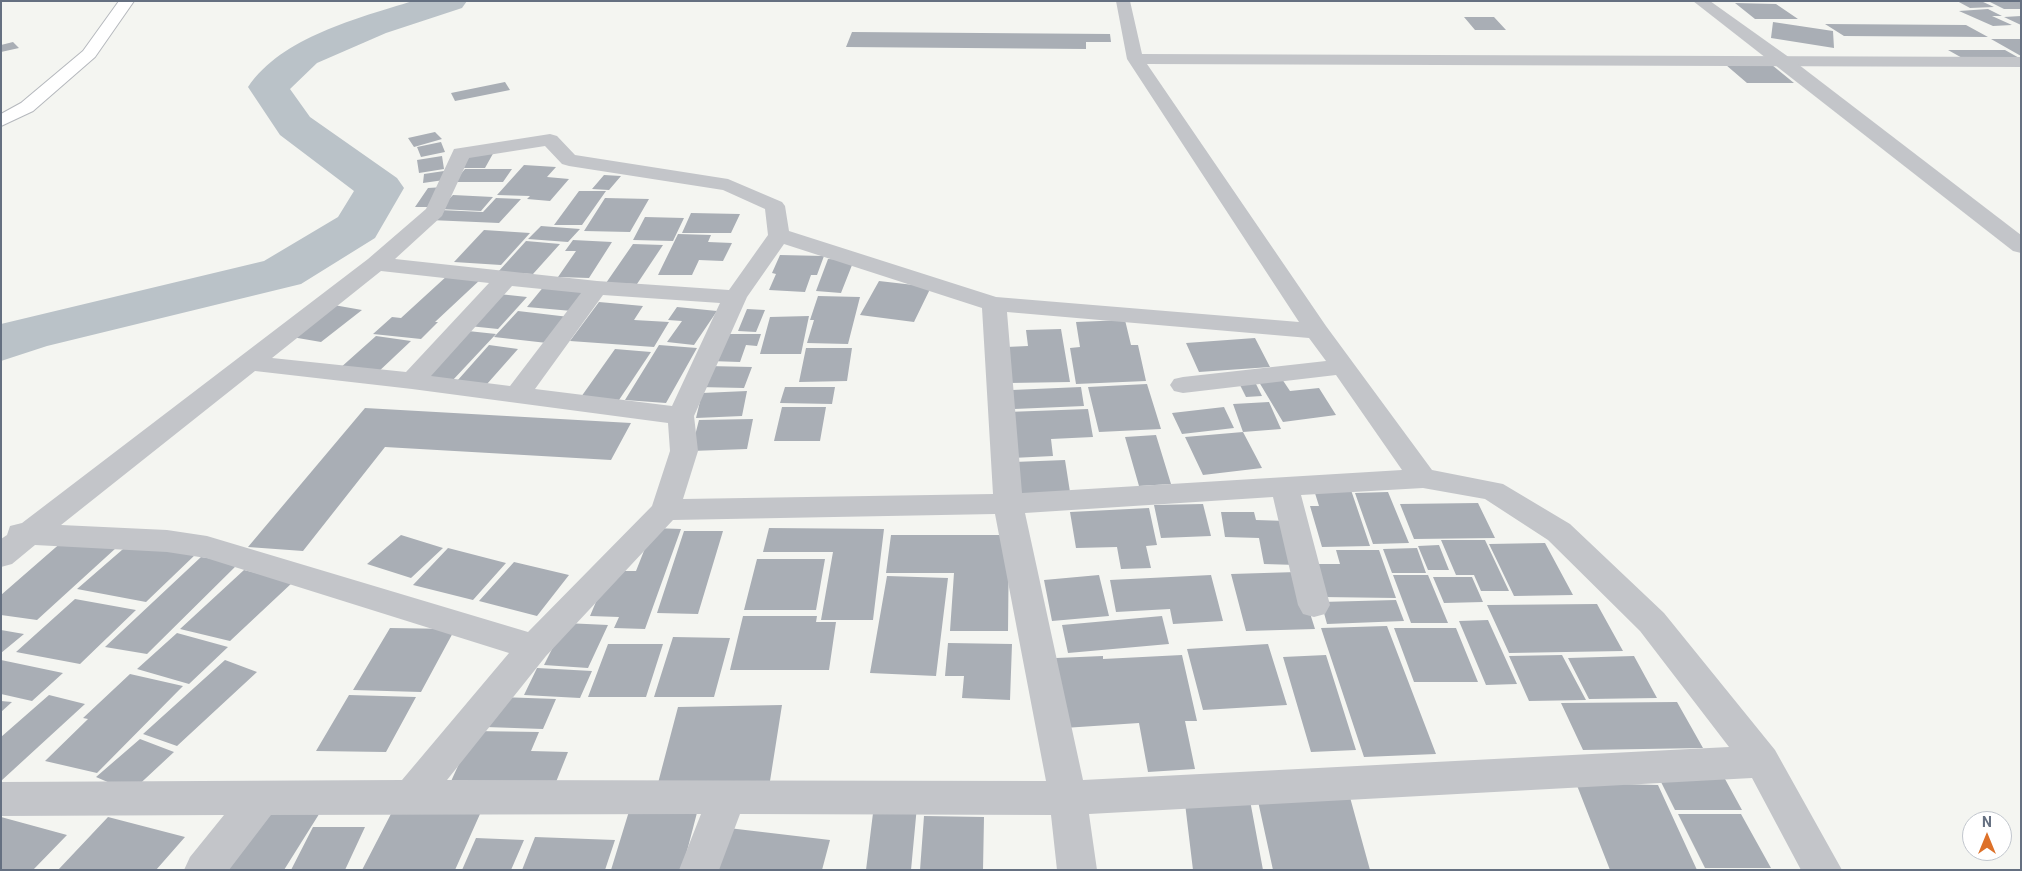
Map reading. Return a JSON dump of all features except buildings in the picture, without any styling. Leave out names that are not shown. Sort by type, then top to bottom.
[{"type":"main road","points":[[1,121],[27,107],[89,54],[127,1]]},
{"type":"street","points":[[1123,1],[1135,59],[1317,331],[1423,478]]},
{"type":"street","points":[[1700,1],[1784,62],[2021,246]]},
{"type":"street","points":[[1135,59],[2021,62]]},
{"type":"street","points":[[1,556],[16,533],[249,363],[376,264],[435,212],[461,153],[550,140],[569,160],[728,185],[775,206],[779,236],[735,297],[682,416],[684,450],[665,510],[534,647],[411,797]]},
{"type":"street","points":[[779,236],[994,304],[1317,331]]},
{"type":"street","points":[[376,264],[597,288],[735,297]]},
{"type":"street","points":[[412,381],[505,279]]},
{"type":"street","points":[[516,396],[597,288]]},
{"type":"street","points":[[994,304],[1008,504],[1068,798],[1077,870]]},
{"type":"street","points":[[249,363],[412,381],[516,396],[682,416]]},
{"type":"street","points":[[1183,385],[1343,367]]},
{"type":"street","points":[[665,510],[1008,504],[1423,478],[1493,491],[1559,532],[1652,622],[1762,761],[1822,870]]},
{"type":"street","points":[[1285,488],[1314,605]]},
{"type":"street","points":[[16,533],[167,541],[207,546],[534,647]]},
{"type":"street","points":[[1,799],[411,797],[1068,798],[1762,761]]},
{"type":"street","points":[[699,870],[727,797]]},
{"type":"street","points":[[204,870],[261,798]]},
{"type":"waterway","points":[[1,344],[27,334],[282,273],[357,227],[380,188],[295,126],[268,87],[304,55],[373,25],[450,1]]}]
